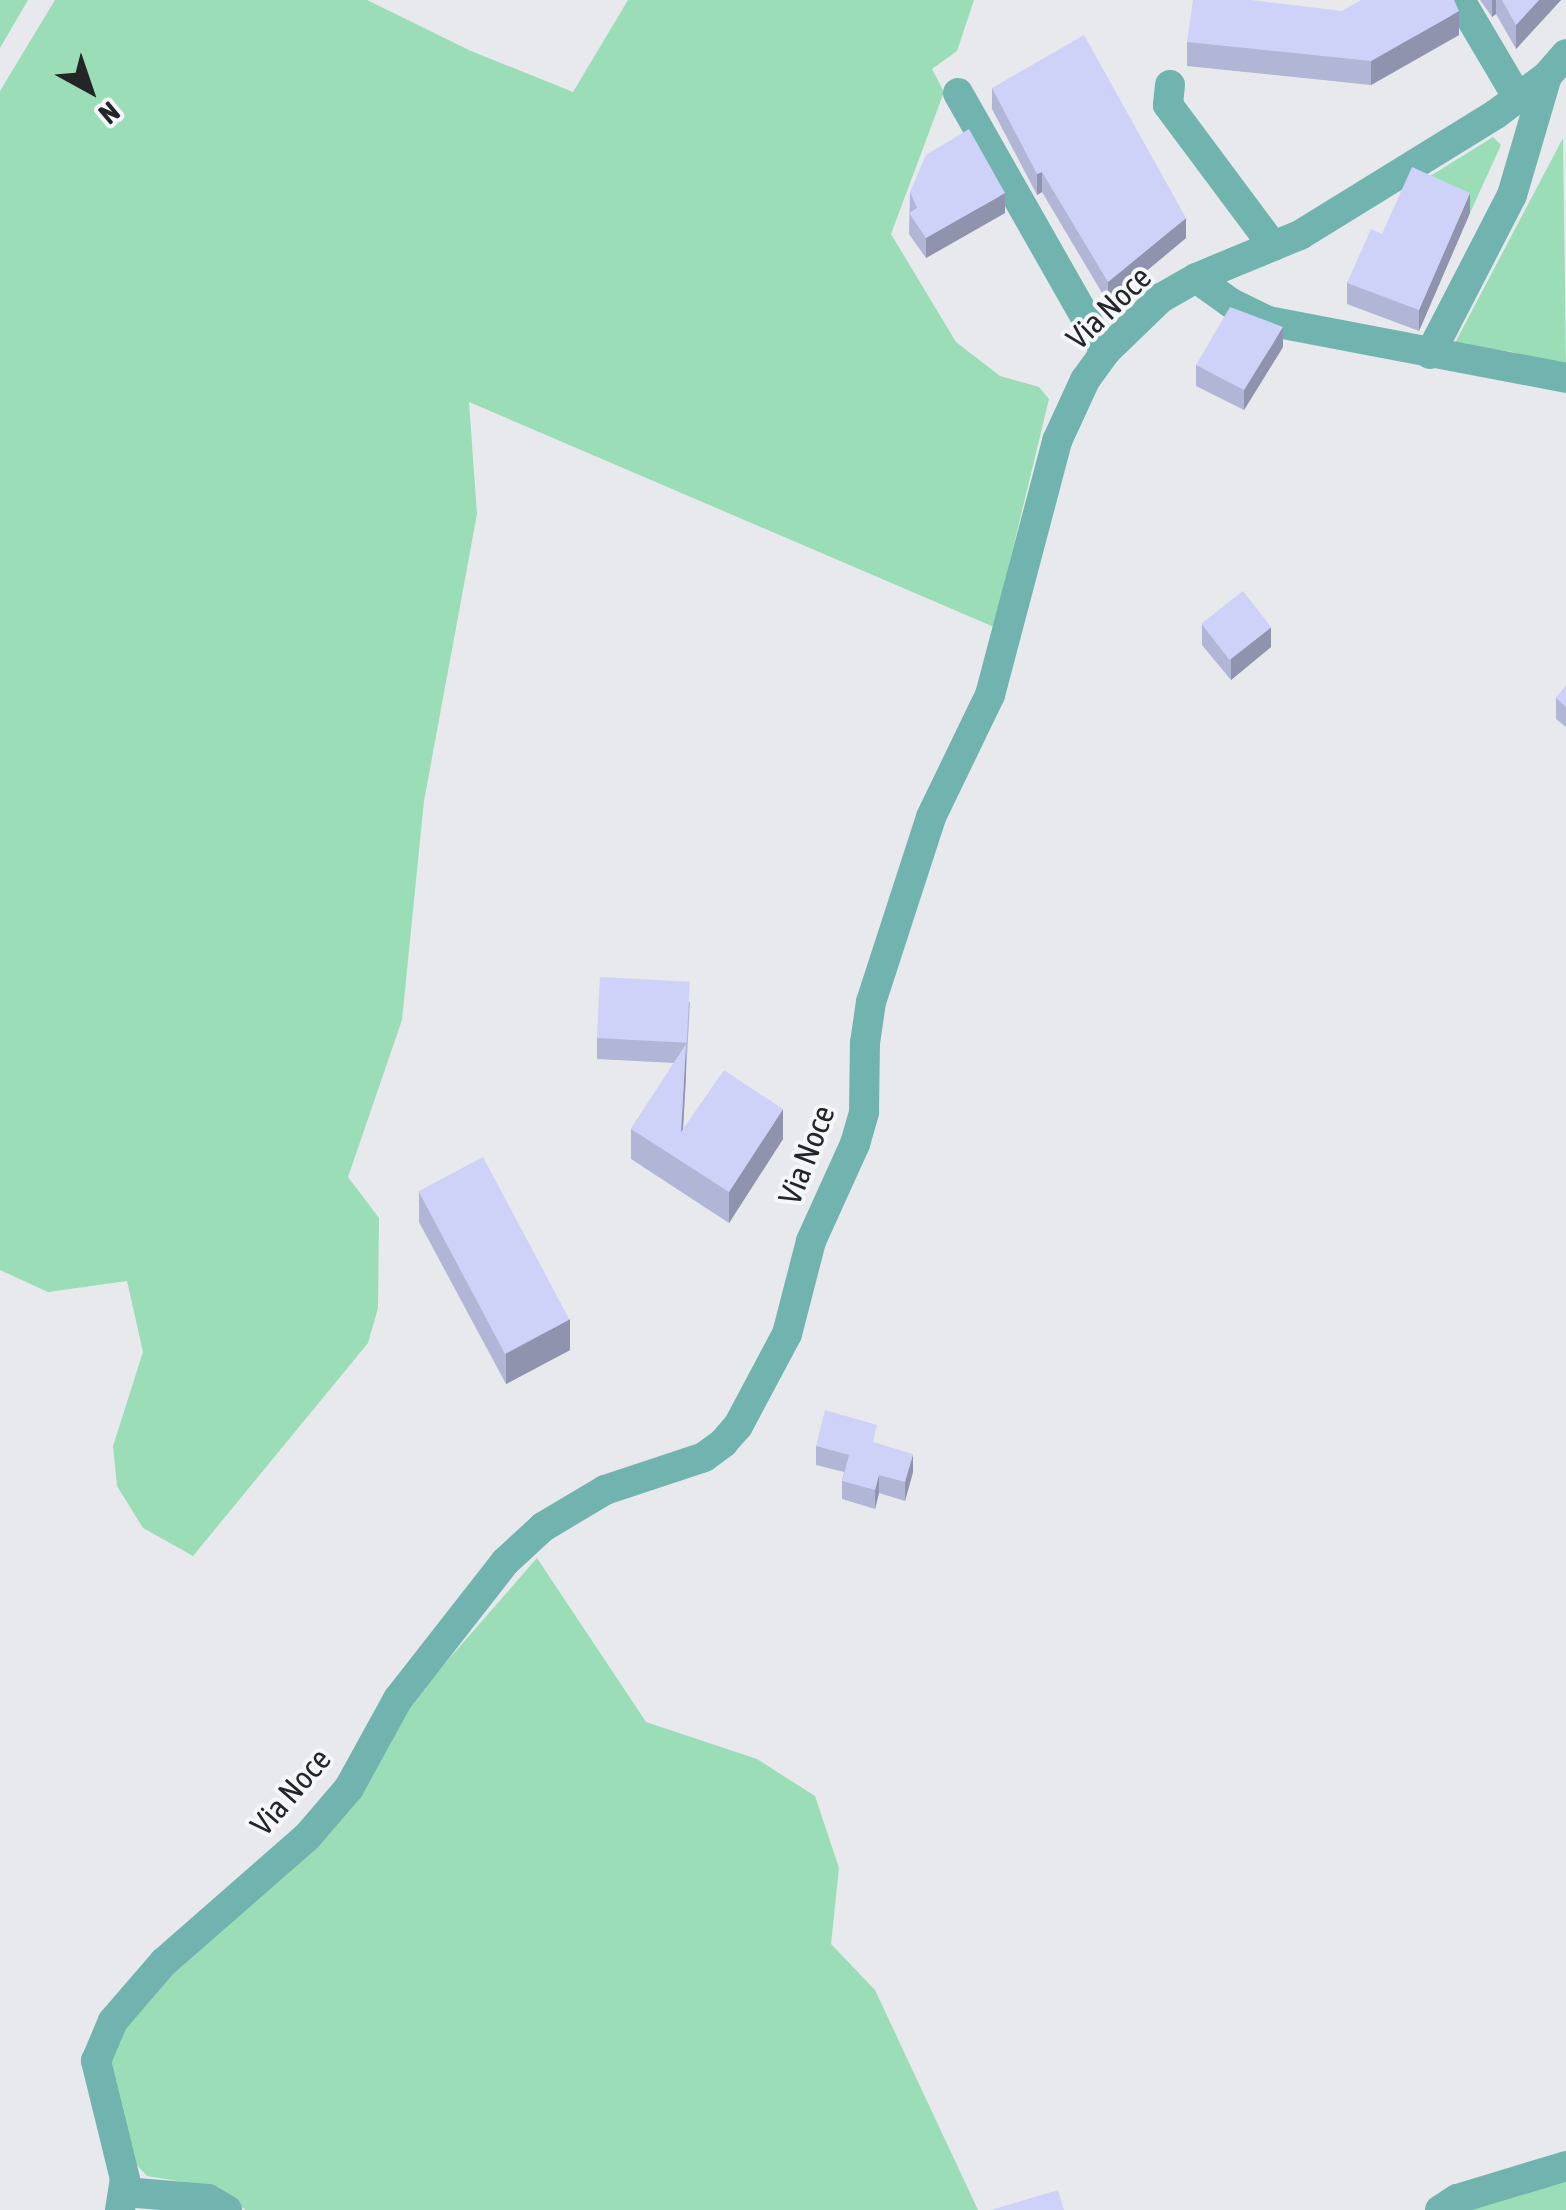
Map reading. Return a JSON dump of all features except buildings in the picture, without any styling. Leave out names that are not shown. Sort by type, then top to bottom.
[{"type":"street","points":[[1460,0],[1518,98]]},
{"type":"street","points":[[1430,354],[1512,196],[1556,65]]},
{"type":"street","name":"Via Noce","points":[[122,2201],[96,2061],[113,2021],[164,1962],[307,1837],[348,1788],[398,1699],[522,1545],[605,1490],[704,1457],[738,1426],[755,1395],[787,1334],[811,1241],[855,1144],[864,1112],[864,1043],[871,1002],[918,852],[990,695],[1058,441],[1085,380],[1105,352],[1160,298],[1196,278],[1300,235],[1518,98],[1556,65]]},
{"type":"street","points":[[1170,85],[1168,105],[1273,246]]},
{"type":"street","points":[[958,93],[1105,352]]},
{"type":"street","points":[[1196,278],[1231,304],[1268,321],[1430,354],[1516,365],[1566,378]]},
{"type":"street","points":[[1440,2210],[1458,2199],[1566,2166]]},
{"type":"street","points":[[122,2201],[208,2199],[226,2210]]},
{"type":"green space","points":[[0,0],[28,0],[0,48]]},
{"type":"green space","points":[[55,0],[367,0],[471,51],[573,92],[628,0],[974,0],[957,51],[932,69],[944,92],[891,234],[956,342],[1000,376],[1039,387],[1049,399],[994,627],[469,402],[477,514],[424,801],[402,1020],[348,1177],[379,1218],[378,1308],[368,1343],[193,1556],[143,1528],[117,1486],[113,1446],[143,1352],[127,1281],[48,1292],[0,1270],[0,91]]},
{"type":"green space","points":[[1493,137],[1501,145],[1470,213],[1411,188]]},
{"type":"green space","points":[[1563,138],[1566,368],[1513,352],[1455,343]]},
{"type":"green space","points":[[537,1558],[646,1722],[757,1759],[815,1796],[839,1868],[831,1944],[875,1990],[978,2210],[246,2210],[207,2186],[147,2176],[134,2162],[108,2079],[114,2042]]},
{"type":"green space","points":[[1566,2178],[1566,2210],[1469,2210]]}]
